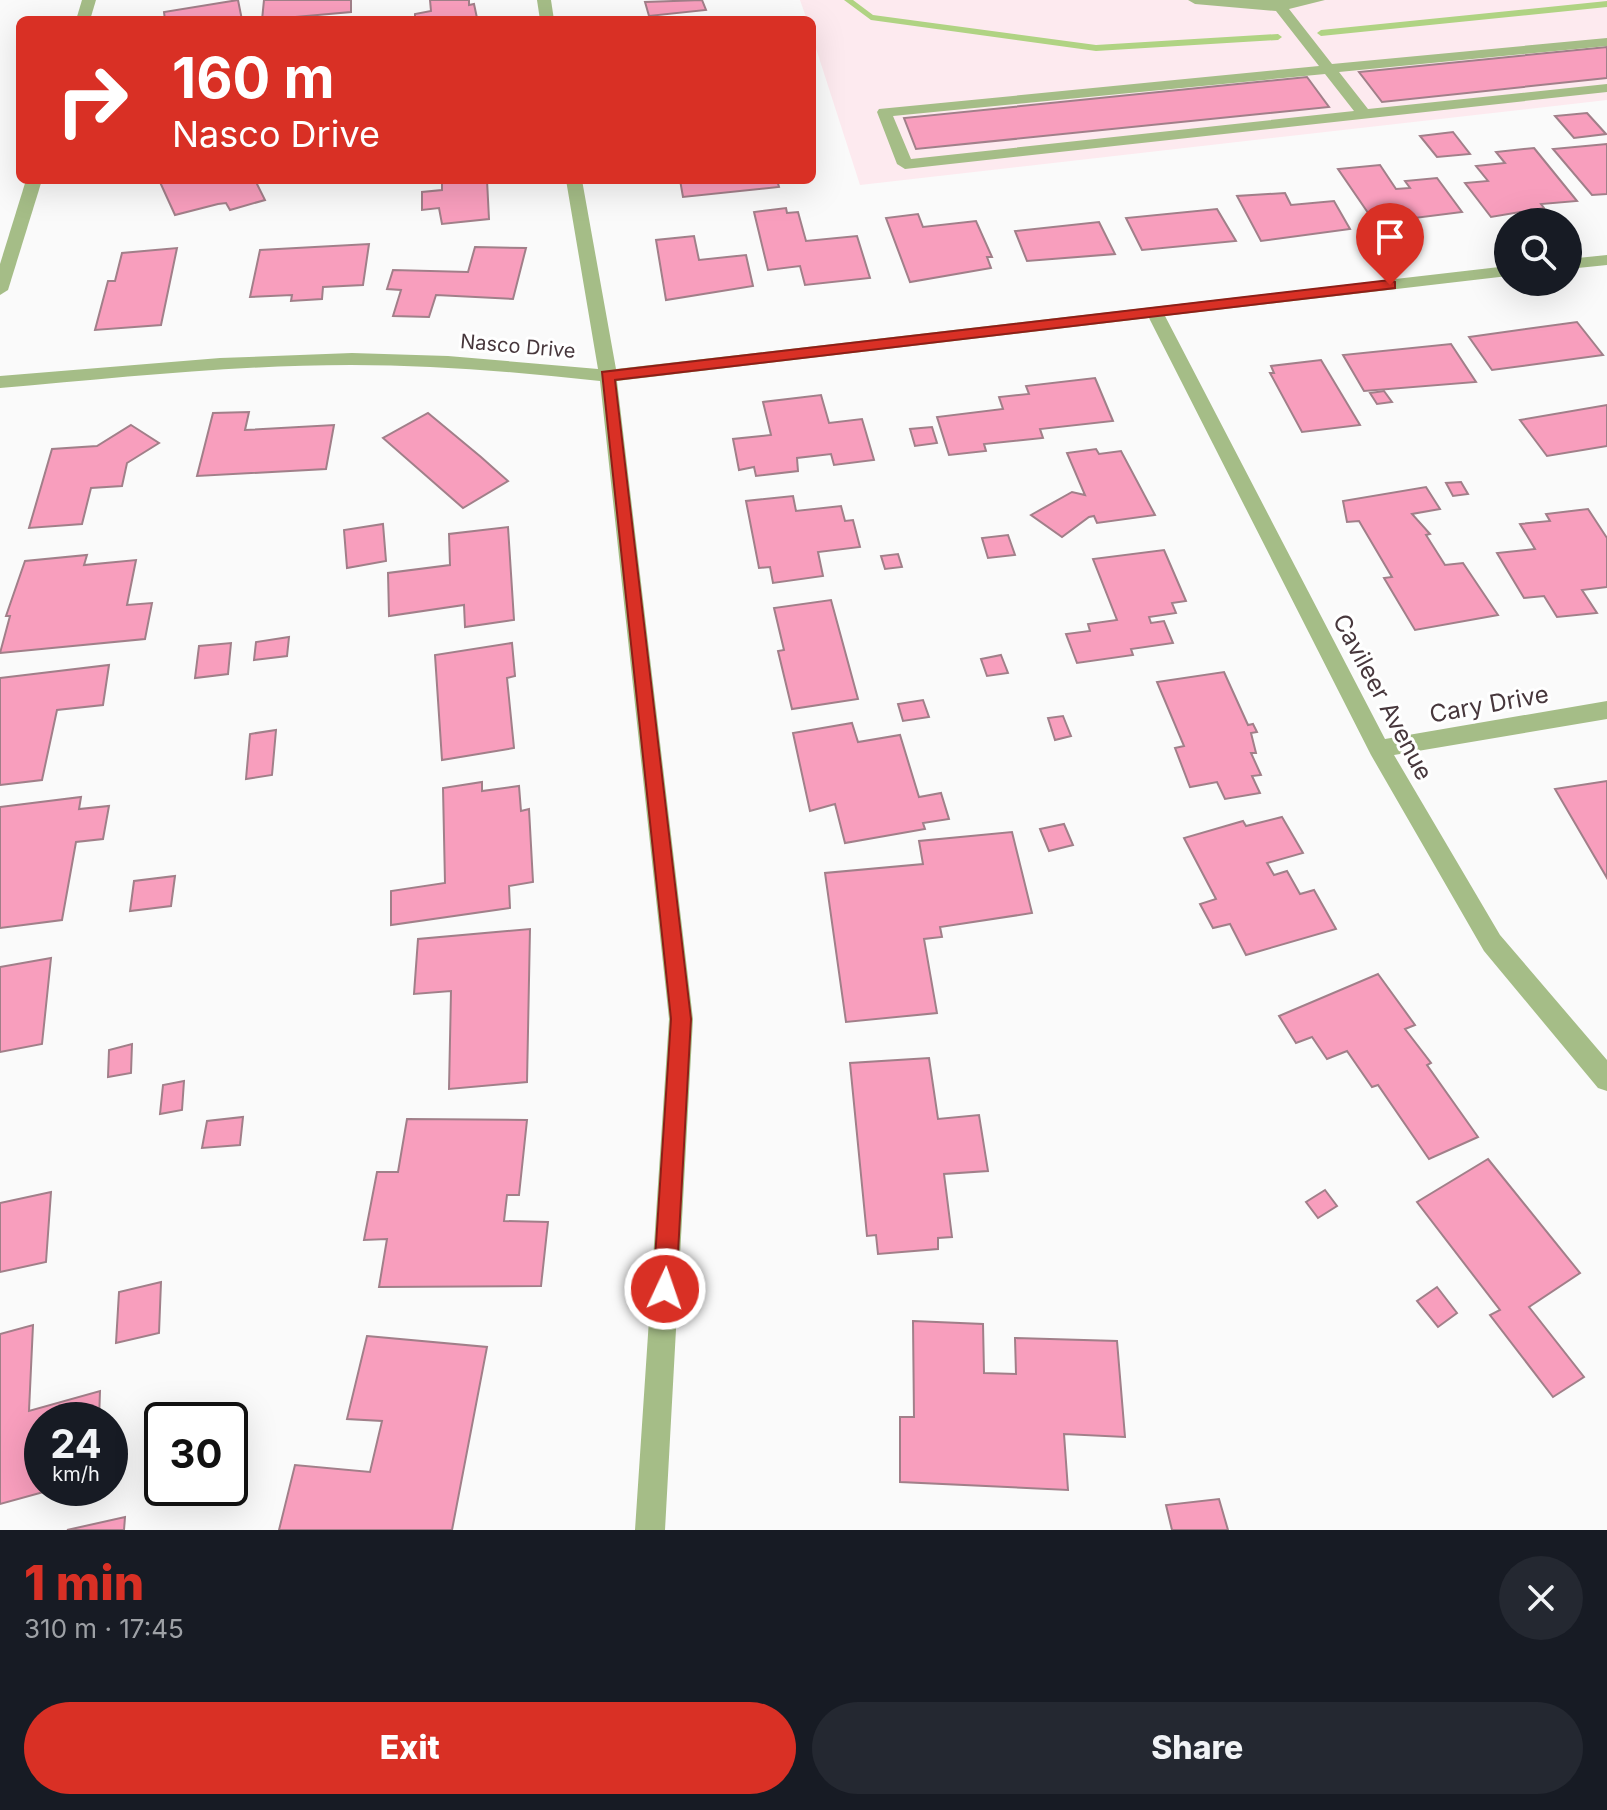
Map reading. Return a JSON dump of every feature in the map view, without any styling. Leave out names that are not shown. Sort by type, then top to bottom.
[{"type":"street","points":[[1195,0],[1276,4],[1318,0]]},
{"type":"street","points":[[1276,4],[1363,113]]},
{"type":"street","points":[[1607,42],[884,112],[905,164],[1607,88]]},
{"type":"street","points":[[0,290],[33,184]]},
{"type":"street","points":[[575,184],[608,376],[681,1019],[650,1530]]},
{"type":"street","points":[[1582,263],[1607,260]]},
{"type":"street","name":"Nasco Drive","points":[[0,382],[231,364],[353,359],[502,365],[608,376],[1494,273]]},
{"type":"street","name":"Cavileer Avenue","points":[[1154,312],[1379,749],[1492,943],[1607,1079]]},
{"type":"street","name":"Cary Drive","points":[[1379,749],[1607,710]]},
{"type":"shaded area","points":[[800,0],[1607,0],[1607,100],[860,185],[816,48],[816,16],[806,16]]},
{"type":"building","points":[[238,0],[241,16],[164,16],[164,12]]},
{"type":"building","points":[[264,0],[351,0],[351,12],[262,16]]},
{"type":"building","points":[[430,0],[469,0],[469,5],[474,4],[477,16],[415,16],[431,11]]},
{"type":"building","points":[[702,0],[706,10],[649,16],[645,2]]},
{"type":"building","points":[[1607,47],[1607,78],[1382,102],[1359,72]]},
{"type":"building","points":[[1307,77],[1329,107],[916,149],[904,118]]},
{"type":"building","points":[[1587,113],[1606,134],[1574,138],[1555,116]]},
{"type":"building","points":[[1453,132],[1470,154],[1437,157],[1420,136]]},
{"type":"building","points":[[1607,144],[1607,194],[1592,195],[1553,149]]},
{"type":"building","points":[[1534,148],[1577,201],[1541,204],[1544,208],[1494,208],[1494,216],[1491,217],[1465,183],[1488,181],[1476,166],[1505,163],[1496,152]]},
{"type":"building","points":[[1380,165],[1396,189],[1410,188],[1405,181],[1437,178],[1462,212],[1375,223],[1338,169]]},
{"type":"building","points":[[161,184],[257,184],[265,200],[230,210],[226,203],[175,215]]},
{"type":"building","points":[[442,184],[487,184],[489,219],[442,224],[439,208],[422,210],[422,192],[442,190]]},
{"type":"building","points":[[681,184],[778,184],[779,187],[683,197]]},
{"type":"building","points":[[1285,193],[1291,205],[1334,201],[1350,229],[1261,241],[1237,196]]},
{"type":"building","points":[[786,208],[787,213],[798,212],[806,241],[857,236],[870,278],[805,285],[800,266],[768,270],[754,212]]},
{"type":"building","points":[[1217,209],[1236,241],[1142,250],[1126,218]]},
{"type":"building","points":[[918,214],[923,227],[976,221],[992,257],[987,257],[991,268],[910,282],[886,218]]},
{"type":"building","points":[[1099,222],[1115,254],[1027,261],[1015,231]]},
{"type":"building","points":[[694,236],[699,260],[746,255],[753,286],[666,300],[656,240]]},
{"type":"building","points":[[369,244],[363,285],[323,287],[322,299],[291,301],[292,295],[250,297],[260,250]]},
{"type":"building","points":[[475,247],[526,248],[513,299],[436,295],[429,317],[393,316],[401,290],[387,289],[393,270],[468,272]]},
{"type":"building","points":[[177,248],[161,325],[95,330],[108,281],[115,281],[122,253]]},
{"type":"building","points":[[1577,322],[1603,355],[1492,370],[1469,337]]},
{"type":"building","points":[[1451,344],[1476,382],[1364,391],[1343,355]]},
{"type":"building","points":[[1321,360],[1360,425],[1302,432],[1270,373],[1274,373],[1271,366]]},
{"type":"building","points":[[1095,378],[1113,421],[1040,429],[1043,438],[984,444],[986,451],[949,455],[937,417],[1003,409],[999,397],[1029,394],[1026,386]]},
{"type":"building","points":[[1384,391],[1392,402],[1377,404],[1370,393]]},
{"type":"building","points":[[821,395],[829,423],[862,419],[874,460],[834,465],[831,454],[797,458],[798,471],[756,476],[754,467],[739,470],[733,439],[771,435],[763,402]]},
{"type":"building","points":[[1607,405],[1607,446],[1547,456],[1520,420]]},
{"type":"building","points":[[249,412],[245,430],[334,425],[326,469],[197,476],[213,413]]},
{"type":"building","points":[[428,413],[508,481],[463,508],[383,438]]},
{"type":"building","points":[[131,425],[159,443],[127,463],[122,486],[91,488],[82,524],[29,528],[52,449],[97,446]]},
{"type":"building","points":[[932,427],[937,443],[915,446],[910,429]]},
{"type":"building","points":[[1096,449],[1099,454],[1121,451],[1155,515],[1097,523],[1094,516],[1089,517],[1062,537],[1031,515],[1072,492],[1085,495],[1067,453]]},
{"type":"building","points":[[1461,482],[1468,494],[1453,496],[1446,483]]},
{"type":"building","points":[[1426,487],[1440,509],[1412,514],[1430,534],[1426,535],[1445,565],[1463,563],[1498,615],[1415,630],[1384,578],[1392,577],[1359,521],[1347,522],[1343,501]]},
{"type":"building","points":[[793,496],[796,511],[841,506],[845,521],[853,520],[860,547],[818,552],[823,576],[773,583],[770,567],[759,568],[746,501]]},
{"type":"building","points":[[1588,509],[1607,538],[1607,587],[1582,590],[1597,613],[1557,617],[1544,596],[1524,598],[1497,553],[1535,549],[1520,524],[1550,521],[1546,514]]},
{"type":"building","points":[[383,524],[386,561],[347,568],[344,530]]},
{"type":"building","points":[[508,527],[514,620],[465,627],[464,605],[389,616],[388,573],[450,565],[449,534]]},
{"type":"building","points":[[1008,535],[1015,555],[988,558],[982,538]]},
{"type":"building","points":[[1164,550],[1186,601],[1172,603],[1176,613],[1149,617],[1151,623],[1164,621],[1173,643],[1131,649],[1133,655],[1077,663],[1066,634],[1090,631],[1088,624],[1117,620],[1093,559]]},
{"type":"building","points":[[898,554],[902,567],[885,569],[881,556]]},
{"type":"building","points":[[87,555],[84,565],[136,560],[127,605],[152,603],[145,639],[0,653],[10,616],[6,616],[25,561]]},
{"type":"building","points":[[831,600],[858,699],[792,709],[778,651],[784,650],[774,608]]},
{"type":"building","points":[[289,637],[287,656],[254,660],[256,642]]},
{"type":"building","points":[[231,643],[228,674],[195,678],[199,646]]},
{"type":"building","points":[[512,643],[515,676],[507,678],[514,748],[442,760],[435,655]]},
{"type":"building","points":[[1001,655],[1008,673],[987,676],[981,659]]},
{"type":"building","points":[[109,665],[103,705],[57,710],[42,780],[0,785],[0,678]]},
{"type":"building","points":[[1224,672],[1248,725],[1253,724],[1257,732],[1251,733],[1256,753],[1251,753],[1261,775],[1252,776],[1260,793],[1225,799],[1217,782],[1190,787],[1175,748],[1184,746],[1157,682]]},
{"type":"building","points":[[923,700],[929,717],[903,721],[898,704]]},
{"type":"building","points":[[1063,716],[1071,736],[1055,740],[1048,718]]},
{"type":"building","points":[[852,723],[858,742],[900,735],[919,797],[941,793],[949,819],[923,823],[925,829],[845,843],[835,804],[810,811],[793,733]]},
{"type":"building","points":[[276,730],[272,775],[246,779],[250,734]]},
{"type":"building","points":[[1607,781],[1607,878],[1555,789]]},
{"type":"building","points":[[482,782],[482,791],[519,786],[521,811],[529,809],[533,882],[509,886],[510,908],[391,925],[391,891],[445,883],[443,788]]},
{"type":"building","points":[[81,797],[79,809],[109,806],[103,839],[76,842],[62,920],[0,928],[0,807]]},
{"type":"building","points":[[1282,817],[1303,853],[1267,863],[1274,875],[1287,871],[1300,894],[1314,890],[1336,929],[1246,955],[1230,924],[1213,928],[1200,904],[1216,899],[1184,838],[1243,821],[1246,826]]},
{"type":"building","points":[[1064,824],[1073,845],[1049,851],[1040,829]]},
{"type":"building","points":[[1012,832],[1032,913],[940,927],[942,937],[924,939],[937,1013],[846,1022],[825,873],[923,864],[919,841]]},
{"type":"building","points":[[175,876],[171,906],[130,911],[134,881]]},
{"type":"building","points":[[530,929],[527,1082],[449,1089],[451,991],[414,994],[418,939]]},
{"type":"building","points":[[51,958],[42,1044],[0,1052],[0,967]]},
{"type":"building","points":[[1378,974],[1415,1025],[1405,1029],[1431,1063],[1427,1065],[1478,1137],[1429,1159],[1378,1085],[1372,1087],[1347,1051],[1327,1059],[1312,1037],[1296,1043],[1279,1016]]},
{"type":"building","points":[[132,1044],[131,1073],[108,1077],[109,1050]]},
{"type":"building","points":[[929,1058],[938,1119],[979,1115],[988,1171],[944,1174],[952,1237],[938,1238],[938,1249],[878,1254],[876,1235],[867,1236],[850,1063]]},
{"type":"building","points":[[184,1081],[182,1110],[160,1114],[163,1085]]},
{"type":"building","points":[[243,1117],[240,1145],[202,1148],[207,1121]]},
{"type":"building","points":[[407,1119],[527,1120],[519,1195],[507,1195],[504,1221],[548,1222],[541,1286],[379,1287],[387,1239],[364,1240],[377,1172],[398,1172]]},
{"type":"building","points":[[1488,1159],[1580,1273],[1529,1307],[1584,1377],[1553,1397],[1490,1315],[1500,1310],[1417,1202]]},
{"type":"building","points":[[1325,1190],[1337,1206],[1318,1218],[1306,1202]]},
{"type":"building","points":[[51,1192],[46,1262],[0,1272],[0,1203]]},
{"type":"building","points":[[161,1282],[159,1333],[116,1343],[119,1292]]},
{"type":"building","points":[[1437,1287],[1457,1313],[1438,1327],[1417,1301]]},
{"type":"building","points":[[913,1321],[983,1324],[984,1373],[1016,1374],[1015,1338],[1117,1341],[1125,1437],[1064,1434],[1068,1490],[900,1482],[900,1417],[914,1417]]},
{"type":"building","points":[[33,1325],[29,1402],[24,1402],[24,1497],[0,1504],[0,1334]]},
{"type":"building","points":[[367,1336],[487,1347],[452,1530],[279,1530],[295,1465],[370,1472],[382,1421],[347,1419]]},
{"type":"building","points":[[100,1391],[100,1402],[61,1402]]},
{"type":"building","points":[[1219,1499],[1228,1530],[1172,1530],[1166,1505]]},
{"type":"building","points":[[125,1517],[124,1530],[67,1530]]},
{"type":"waterway","points":[[848,0],[871,17],[1096,48],[1278,37]]},
{"type":"waterway","points":[[1321,33],[1607,4]]},
{"type":"route","points":[[665,1289],[681,1019],[608,376],[1390,285]]}]
